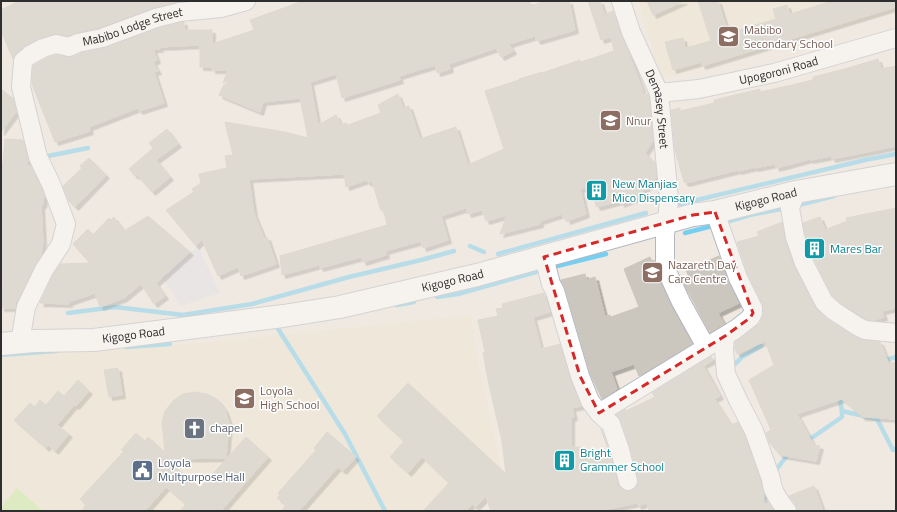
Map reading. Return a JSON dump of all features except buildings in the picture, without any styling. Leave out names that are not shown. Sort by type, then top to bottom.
[{"type":"main road","name":"Kigogo Road","points":[[11,343],[94,340],[283,316],[340,307],[477,275],[693,215],[714,212],[796,192],[896,174]]},
{"type":"street","name":"Mabibo Lodge Street","points":[[11,343],[44,270],[61,244],[66,224],[51,184],[38,157],[21,87],[23,61],[30,55],[43,48],[56,44],[70,47],[78,43],[102,38],[136,24],[197,6],[221,8],[246,1]]},
{"type":"street","name":"Demasey Street","points":[[621,1],[631,32],[659,93],[669,200],[665,234],[665,267],[681,302],[706,347]]},
{"type":"street","name":"Upogoroni Road","points":[[659,93],[699,90],[774,73],[896,38]]},
{"type":"street","points":[[796,192],[790,208],[795,237],[804,263],[824,302],[834,311],[865,330],[896,333]]},
{"type":"street","points":[[599,414],[725,336],[750,318],[753,313],[753,308],[738,278],[714,212]]},
{"type":"street","points":[[544,257],[580,376],[590,401],[599,414],[608,420],[613,429],[628,481]]},
{"type":"street","points":[[725,336],[724,350],[726,374],[754,432],[777,498],[787,511]]},
{"type":"highlighted area","points":[[715,212],[753,313],[750,318],[725,336],[599,413],[580,376],[544,257],[693,215]]},
{"type":"shaded area","name":"Mabibo Secondary School","points":[[638,1],[896,1],[896,11],[718,64],[660,79]]},
{"type":"shaded area","points":[[198,246],[220,293],[181,306],[161,276],[165,272],[167,274]]},
{"type":"shaded area","name":"Loyola High School","points":[[471,315],[476,350],[504,480],[486,501],[474,511],[1,511],[1,351],[201,343]]},
{"type":"green space","points":[[17,488],[43,511],[1,511],[1,507]]},
{"type":"waterway","points":[[43,157],[88,148]]},
{"type":"waterway","points":[[680,204],[896,154]]},
{"type":"waterway","points":[[795,206],[834,196]]},
{"type":"waterway","points":[[723,223],[750,215],[786,208]]},
{"type":"waterway","points":[[498,254],[646,213]]},
{"type":"waterway","points":[[685,233],[716,225]]},
{"type":"waterway","points":[[470,246],[484,252]]},
{"type":"waterway","points":[[68,313],[115,307],[183,315],[252,304],[349,277],[454,251]]},
{"type":"waterway","points":[[553,267],[606,254]]},
{"type":"waterway","points":[[437,297],[458,294],[536,272]]},
{"type":"waterway","points":[[397,305],[414,302]]},
{"type":"waterway","points":[[275,324],[345,434],[385,511]]},
{"type":"waterway","points":[[126,347],[170,344]]},
{"type":"waterway","points":[[730,369],[742,357],[761,346]]},
{"type":"waterway","points":[[1,355],[56,351]]},
{"type":"waterway","points":[[882,361],[896,357]]},
{"type":"waterway","points":[[839,395],[842,411]]},
{"type":"waterway","points":[[805,440],[813,437],[842,417],[842,411],[877,419],[893,450],[896,449]]},
{"type":"waterway","points":[[773,474],[789,453]]},
{"type":"waterway","points":[[759,511],[768,488]]},
{"type":"place","name":"Mabibo Secondary School","points":[[728,37]]},
{"type":"place","name":"Nnur","points":[[611,121]]},
{"type":"place","name":"New Manjias Mico Dispensary","points":[[597,191]]},
{"type":"place","name":"Mares Bar","points":[[814,249]]},
{"type":"place","name":"Nazareth Day Care Centre","points":[[652,272]]},
{"type":"place","name":"Loyola High School","points":[[244,398]]},
{"type":"place","name":"chapel","points":[[195,428]]},
{"type":"place","name":"Bright Grammer School","points":[[565,460]]},
{"type":"place","name":"Loyola Multpurpose Hall","points":[[143,470]]}]
